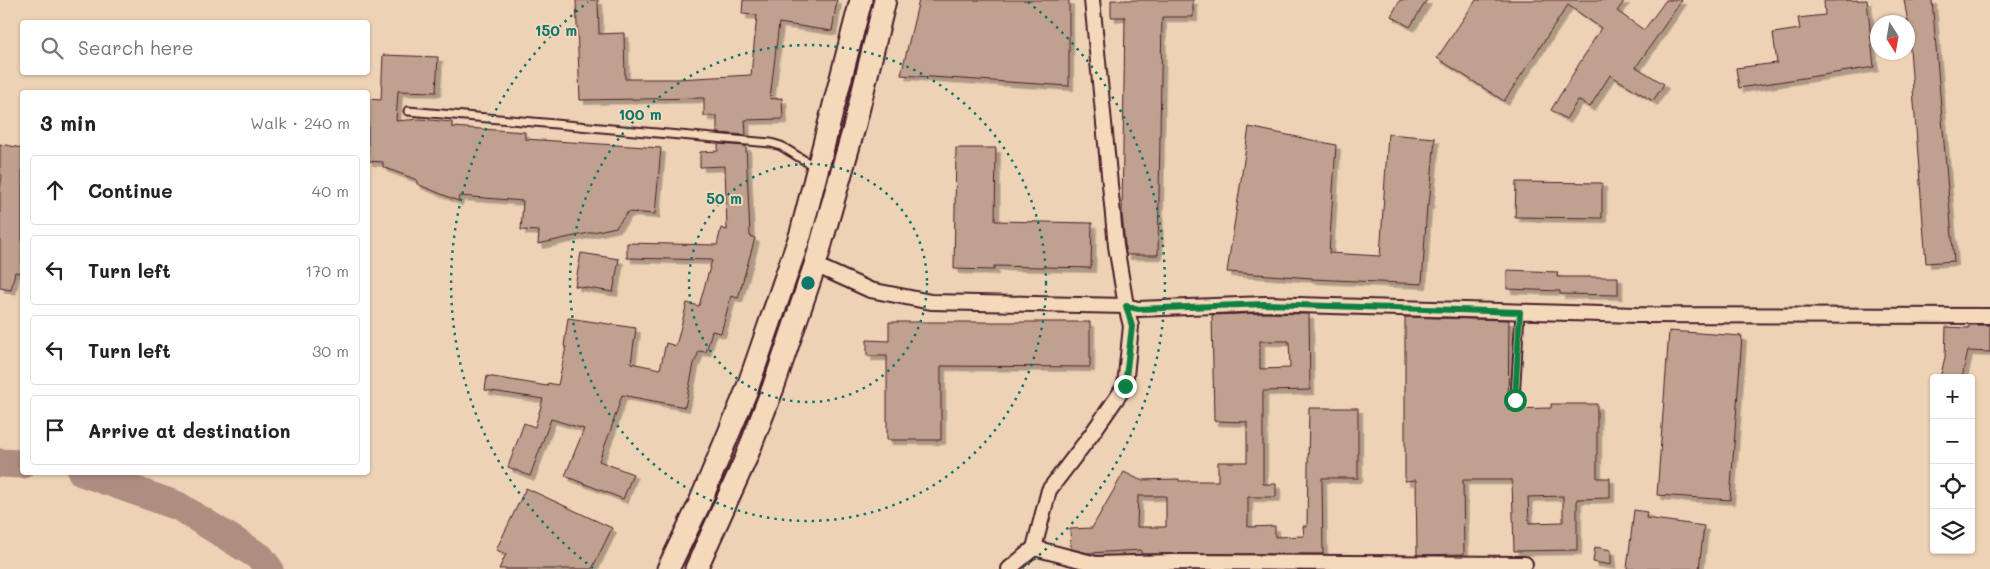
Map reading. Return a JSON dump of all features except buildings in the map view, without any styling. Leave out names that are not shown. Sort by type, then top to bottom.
[{"type":"main road","points":[[668,569],[698,507],[746,392],[801,233],[861,0]]},
{"type":"main road","points":[[696,569],[746,458],[773,388],[815,265],[854,128],[885,0]]},
{"type":"street","points":[[1011,568],[1034,548],[1048,490],[1091,435],[1125,386],[1132,326],[1126,306],[1116,246],[1092,0]]},
{"type":"street","points":[[815,265],[870,290],[931,302],[1126,306],[1138,309],[1265,304],[1636,316],[1990,316]]},
{"type":"street","points":[[1034,548],[1096,564],[1174,566],[1525,564]]},
{"type":"lane","points":[[408,111],[771,143],[781,146],[818,169]]},
{"type":"lane","points":[[1515,400],[1520,312]]},
{"type":"waterway","points":[[0,463],[20,464]]},
{"type":"waterway","points":[[90,475],[178,506],[260,557],[269,569]]},
{"type":"route","points":[[1125,386],[1132,326],[1126,306],[1138,309],[1265,304],[1520,312],[1515,400]]}]
